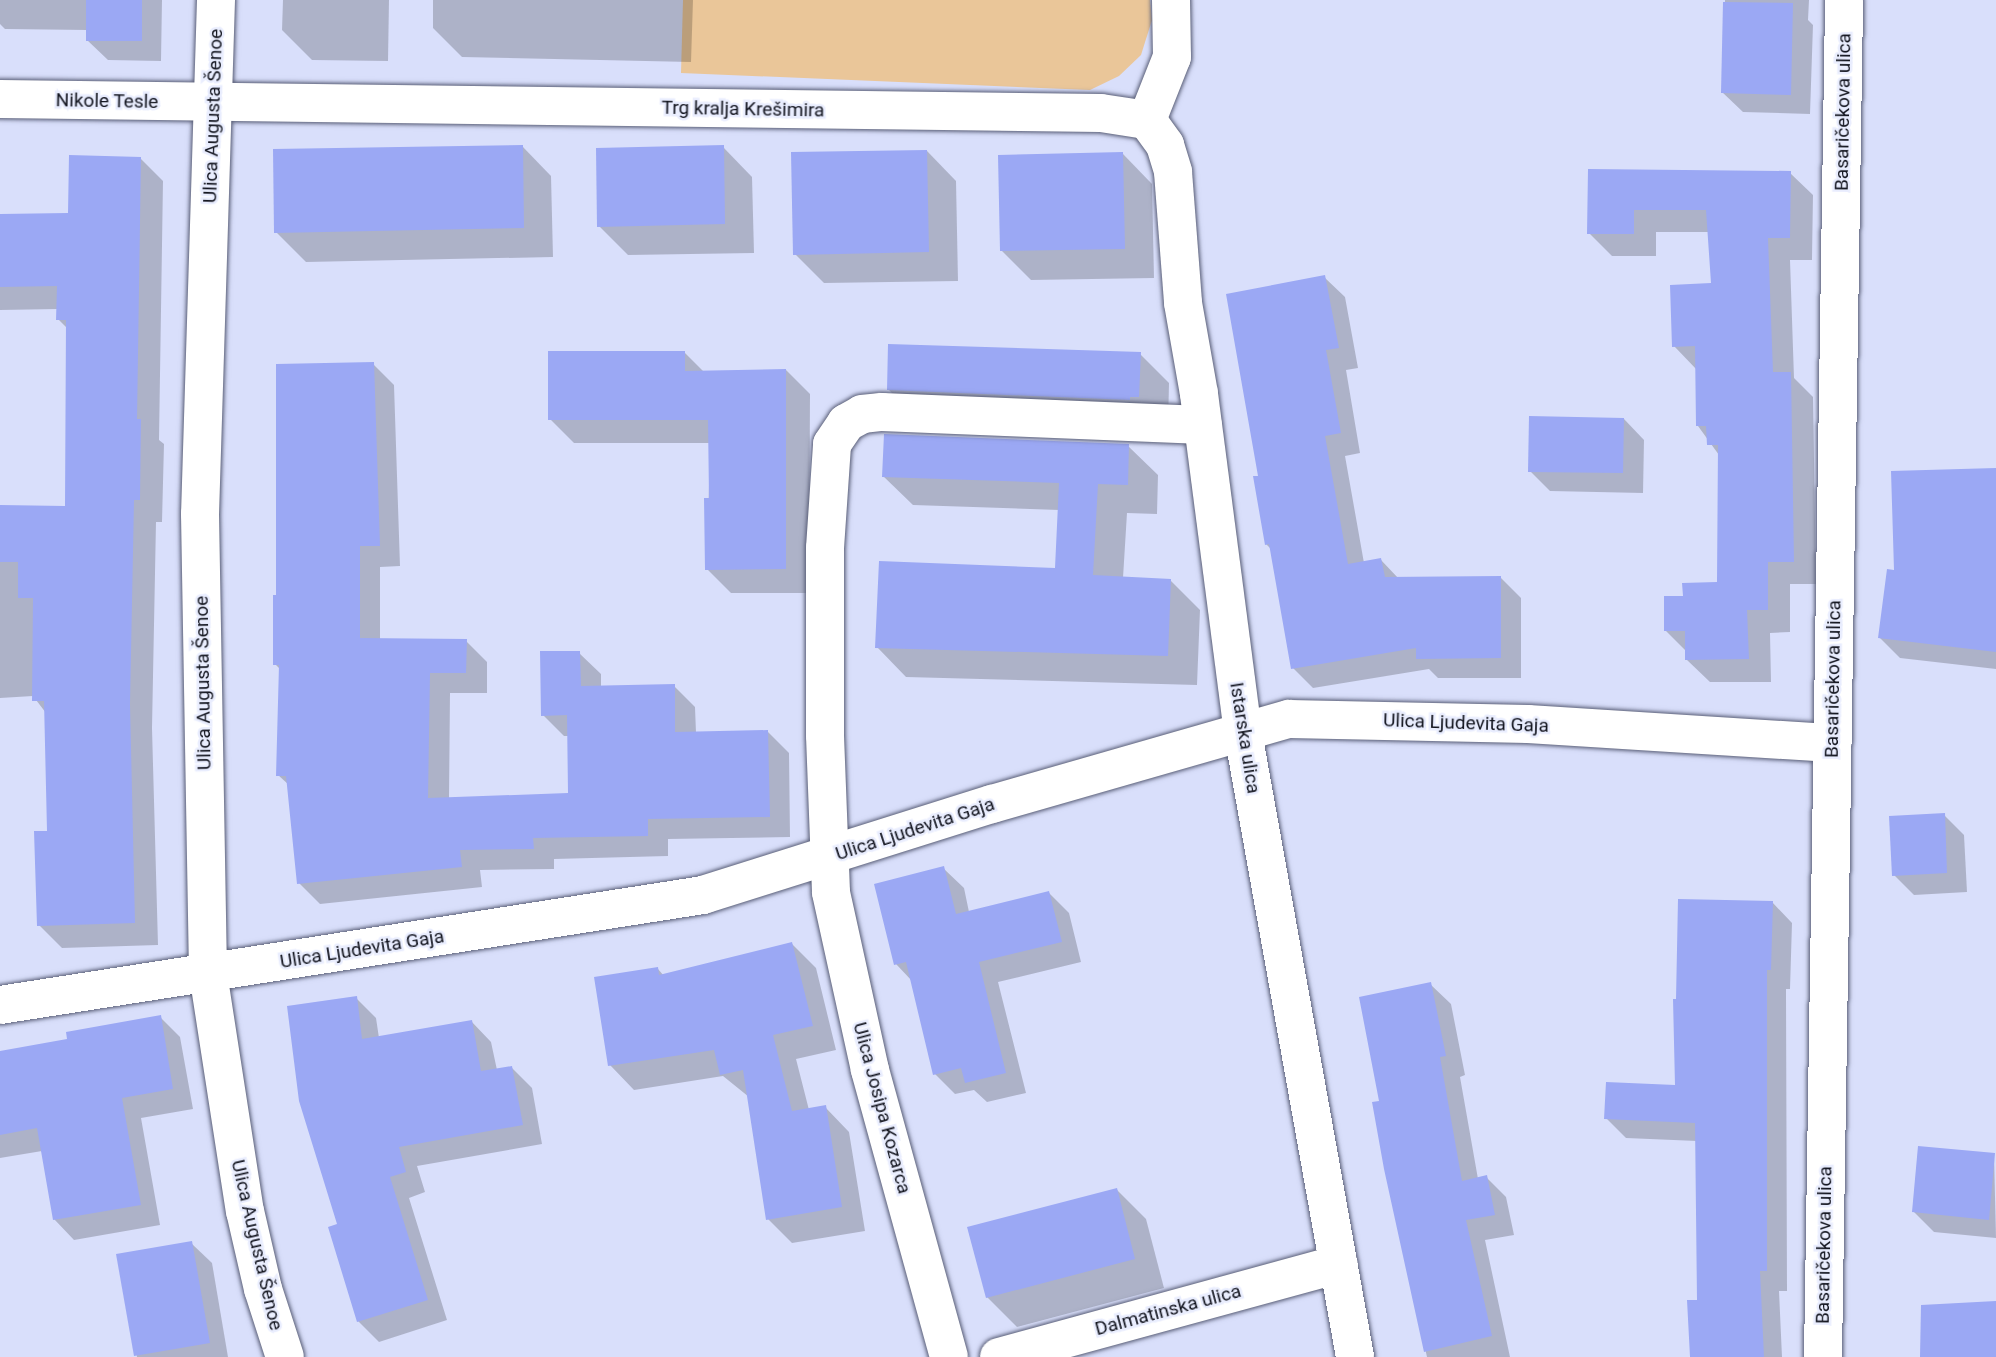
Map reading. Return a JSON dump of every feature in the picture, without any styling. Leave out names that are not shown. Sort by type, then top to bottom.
[{"type":"street","name":"Ulica Augusta Šenoe","points":[[216,0],[200,514],[208,973],[246,1211],[263,1289],[285,1357]]},
{"type":"street","points":[[1147,120],[1172,57],[1171,0]]},
{"type":"street","name":"Basaričekova ulica","points":[[1823,1357],[1844,0]]},
{"type":"street","name":"Nikole Tesle","points":[[0,99],[213,103]]},
{"type":"street","name":"Trg kralja Krešimira","points":[[213,103],[1101,113],[1147,120]]},
{"type":"street","name":"Istarska ulica","points":[[1147,120],[1165,145],[1173,172],[1183,303],[1203,425],[1243,733],[1355,1357]]},
{"type":"street","name":"Ulica Josipa Kozarca","points":[[949,1357],[870,1070],[831,892],[825,735],[826,512],[832,444],[846,423],[862,414],[882,412],[1203,425]]},
{"type":"street","name":"Ulica Ljudevita Gaja","points":[[0,1005],[703,895],[992,804],[1289,719],[1528,724],[1832,743]]},
{"type":"street","name":"Dalmatinska ulica","points":[[999,1357],[1338,1264]]},
{"type":"shaded area","points":[[683,0],[1150,0],[1152,20],[1141,55],[1119,76],[1090,90],[681,73]]},
{"type":"building","points":[[86,0],[142,0],[142,41],[86,41]]},
{"type":"building","points":[[1723,2],[1793,3],[1791,95],[1721,93]]},
{"type":"building","points":[[523,145],[524,228],[274,233],[273,149]]},
{"type":"building","points":[[724,145],[725,224],[597,227],[596,148]]},
{"type":"building","points":[[927,150],[929,252],[793,255],[791,152]]},
{"type":"building","points":[[1123,152],[1125,249],[1000,251],[998,155]]},
{"type":"building","points":[[69,155],[141,157],[137,419],[141,419],[140,500],[134,500],[130,704],[135,923],[37,926],[34,831],[47,831],[44,701],[32,701],[33,598],[18,598],[18,562],[0,562],[0,505],[65,506],[66,320],[56,320],[57,286],[0,287],[0,214],[68,213]]},
{"type":"building","points":[[1588,169],[1791,171],[1790,238],[1768,238],[1773,372],[1791,372],[1794,562],[1768,562],[1768,610],[1747,610],[1749,659],[1685,660],[1685,631],[1664,631],[1664,596],[1683,596],[1682,583],[1717,582],[1718,445],[1707,445],[1706,426],[1696,426],[1695,346],[1672,347],[1670,285],[1711,283],[1706,210],[1634,210],[1634,234],[1587,234]]},
{"type":"building","points":[[1325,275],[1339,348],[1326,350],[1341,433],[1325,436],[1348,564],[1381,558],[1385,577],[1501,576],[1501,658],[1416,659],[1416,648],[1291,669],[1269,544],[1265,545],[1253,476],[1258,476],[1226,294]]},
{"type":"building","points":[[888,344],[1141,352],[1139,397],[1130,397],[1130,400],[887,390]]},
{"type":"building","points":[[548,351],[685,351],[685,371],[786,369],[786,569],[705,570],[704,498],[709,498],[708,420],[548,420]]},
{"type":"building","points":[[374,362],[380,546],[360,546],[360,638],[467,639],[466,673],[430,673],[428,798],[568,793],[567,715],[541,716],[540,651],[580,651],[581,686],[675,684],[675,732],[768,730],[770,817],[648,819],[648,836],[533,838],[534,849],[460,850],[462,867],[297,884],[286,776],[276,776],[279,665],[273,665],[273,595],[276,595],[276,364]]},
{"type":"building","points":[[1529,416],[1624,418],[1623,473],[1528,472]]},
{"type":"building","points":[[884,434],[1129,444],[1128,485],[1098,484],[1093,575],[1171,579],[1168,656],[875,648],[879,561],[1055,568],[1059,483],[882,477]]},
{"type":"building","points":[[1996,468],[1996,652],[1878,638],[1887,569],[1894,570],[1891,471]]},
{"type":"building","points":[[1945,813],[1947,873],[1892,876],[1889,816]]},
{"type":"building","points":[[944,866],[956,914],[1049,891],[1062,942],[979,962],[1006,1073],[965,1083],[961,1068],[933,1075],[906,962],[894,965],[874,884]]},
{"type":"building","points":[[1678,899],[1773,901],[1771,970],[1767,970],[1767,1271],[1760,1271],[1764,1357],[1690,1357],[1687,1300],[1697,1300],[1695,1123],[1604,1119],[1606,1082],[1675,1085],[1673,999],[1676,999]]},
{"type":"building","points":[[792,942],[813,1026],[773,1035],[792,1111],[826,1105],[842,1207],[766,1220],[743,1070],[720,1075],[714,1050],[608,1066],[594,977],[658,967],[659,975]]},
{"type":"building","points":[[1431,982],[1446,1056],[1440,1057],[1462,1181],[1487,1175],[1495,1215],[1466,1220],[1492,1336],[1424,1352],[1384,1169],[1372,1102],[1379,1101],[1359,997]]},
{"type":"building","points":[[357,996],[362,1039],[472,1020],[481,1071],[512,1066],[523,1125],[399,1147],[406,1172],[390,1177],[428,1300],[357,1322],[328,1227],[337,1224],[299,1101],[287,1006]]},
{"type":"building","points":[[161,1015],[173,1089],[122,1098],[141,1205],[53,1220],[37,1128],[0,1135],[0,1051],[67,1039],[66,1032]]},
{"type":"building","points":[[1918,1146],[1995,1153],[1989,1220],[1912,1212]]},
{"type":"building","points":[[1117,1188],[1135,1259],[986,1298],[967,1227]]},
{"type":"building","points":[[192,1241],[210,1343],[134,1356],[116,1254]]},
{"type":"building","points":[[1996,1301],[1996,1357],[1920,1357],[1921,1305]]}]
